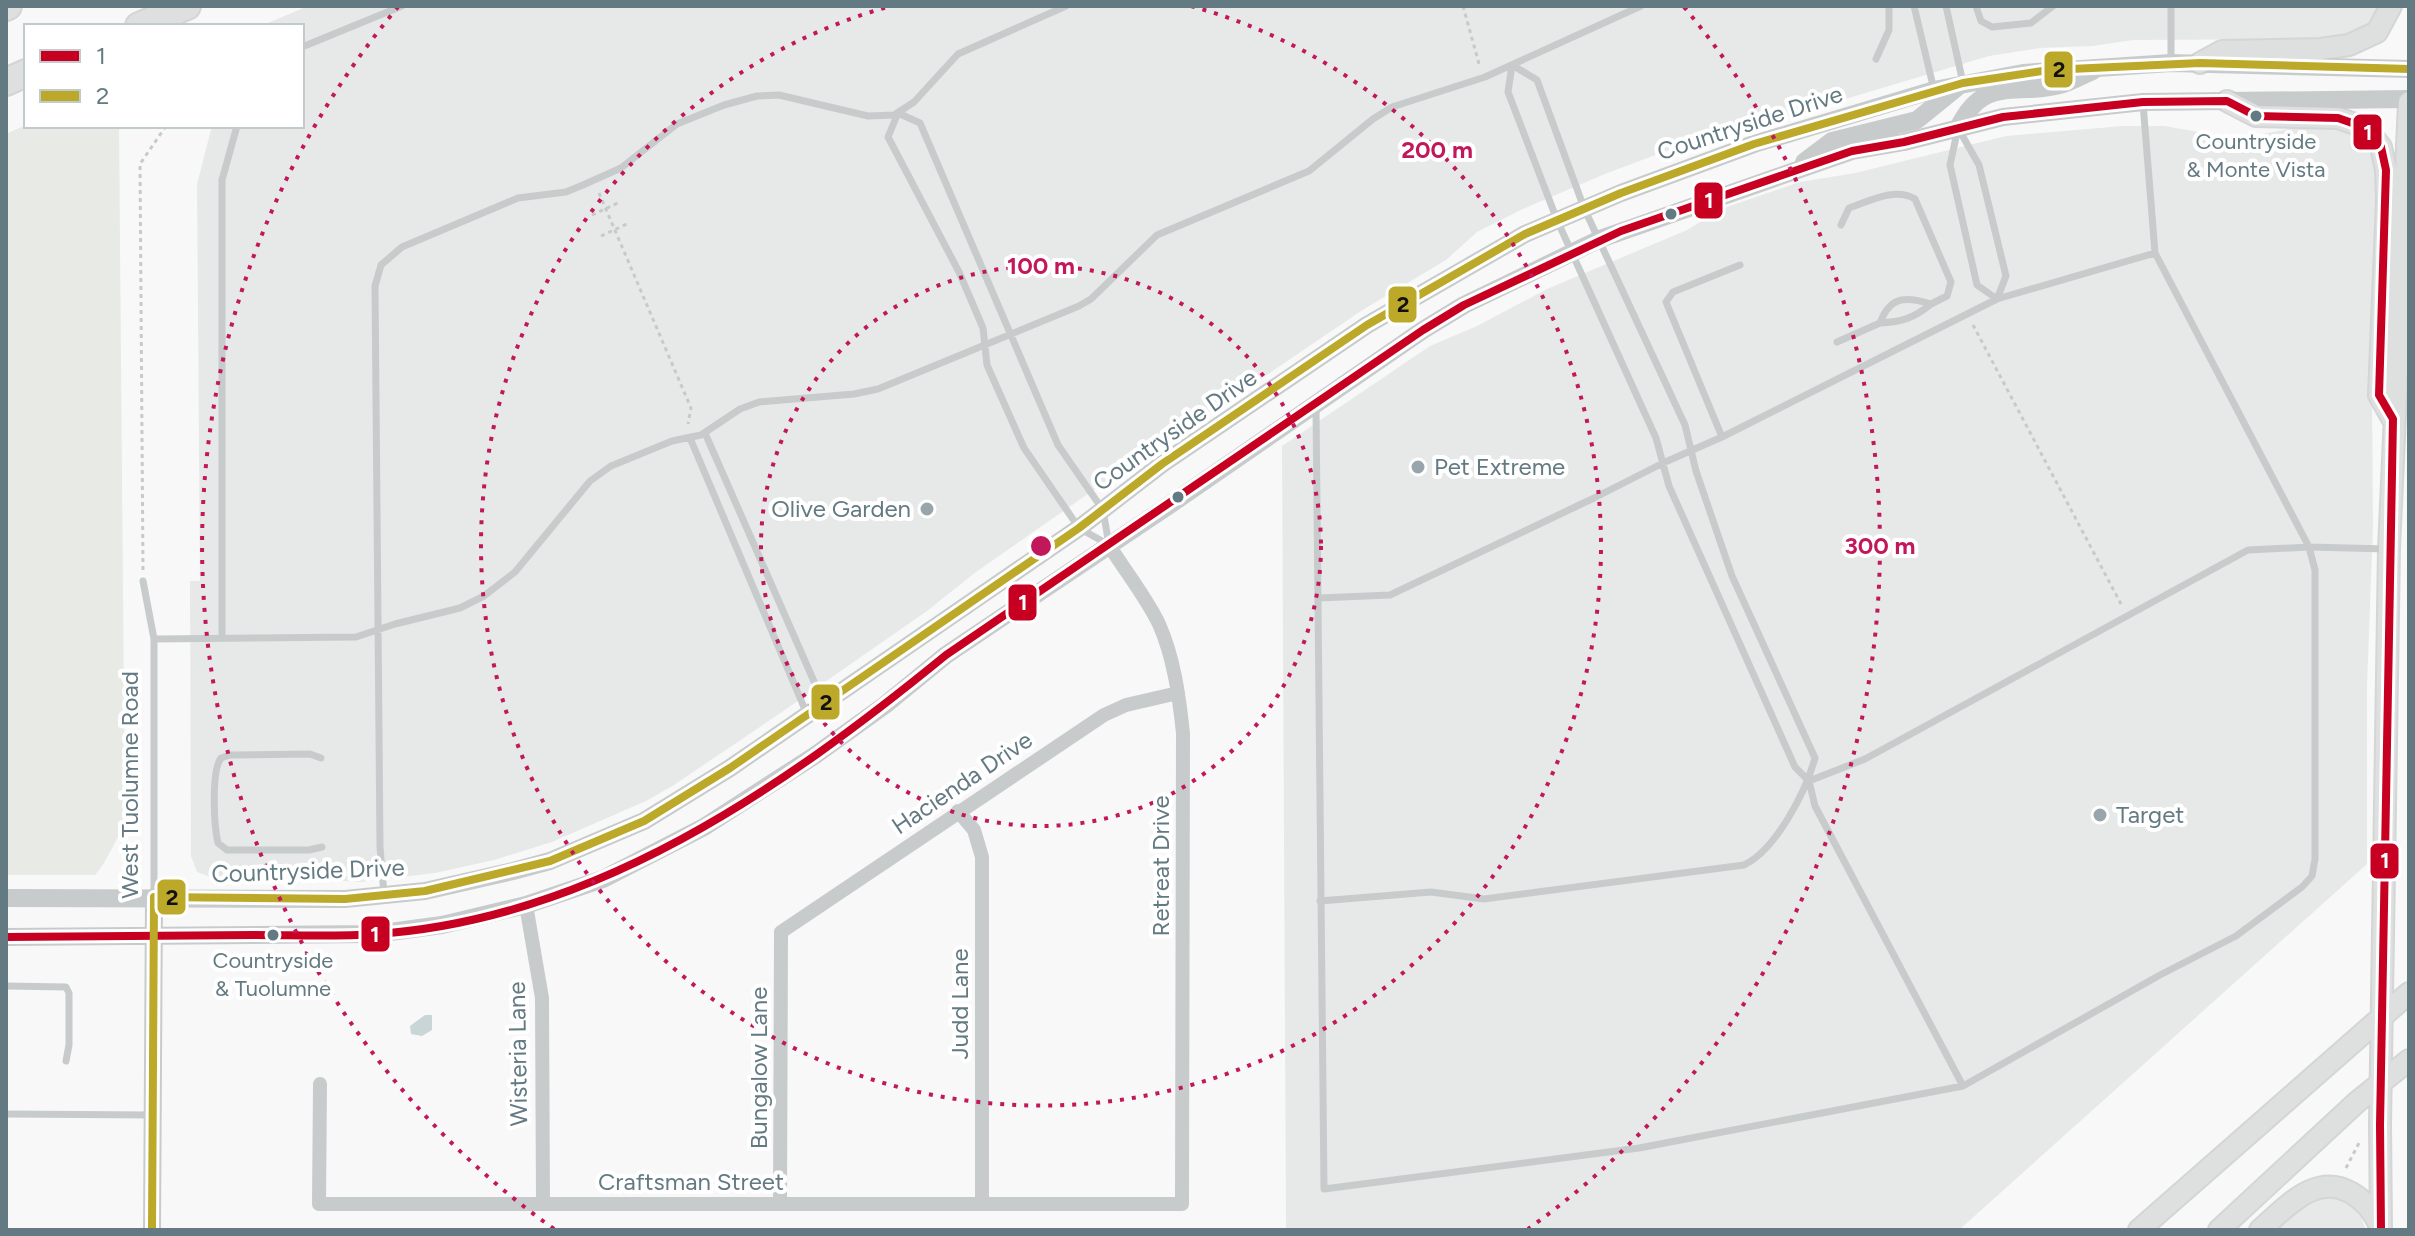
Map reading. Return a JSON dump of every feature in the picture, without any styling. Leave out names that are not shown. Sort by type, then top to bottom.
[{"type":"highway","points":[[144,24],[187,6]]},
{"type":"main road","points":[[2200,63],[2222,51],[2321,49],[2349,45],[2377,32],[2391,6]]},
{"type":"main road","points":[[2227,101],[2256,116],[2338,118],[2371,134],[2381,147],[2387,200],[2379,395],[2393,419]]},
{"type":"main road","points":[[2381,1229],[2389,549],[2409,101]]},
{"type":"main road","points":[[2139,1230],[2409,993]]},
{"type":"main road","points":[[2219,1230],[2409,1060]]},
{"type":"main road","points":[[2260,1230],[2307,1192],[2331,1187],[2345,1190],[2362,1200],[2374,1213],[2381,1229]]},
{"type":"street","name":"Countryside Drive","points":[[6,898],[384,897],[492,877],[590,846],[686,797],[1079,528],[1162,464],[1367,325],[1525,234],[1584,208],[1754,144],[1934,90],[2023,73],[2171,63],[2409,69]]},
{"type":"street","points":[[1958,128],[1969,107],[1988,93],[2062,84],[2107,65]]},
{"type":"street","points":[[1792,171],[1832,141],[1917,120],[1963,83]]},
{"type":"street","points":[[6,937],[375,934],[442,925],[526,905],[603,879],[704,827],[814,756],[885,705],[946,655],[1433,323],[1600,239],[1852,151],[2003,117],[2143,102],[2409,101]]},
{"type":"street","name":"Retreat Drive","points":[[1109,545],[1158,624],[1170,658],[1183,733],[1182,1204]]},
{"type":"street","name":"Hacienda Drive","points":[[781,932],[1104,715],[1126,705],[1178,693]]},
{"type":"street","name":"Judd Lane","points":[[958,811],[974,830],[982,857],[982,1204]]},
{"type":"street","name":"West Tuolumne Road","points":[[152,1230],[154,897]]},
{"type":"street","name":"Wisteria Lane","points":[[526,905],[542,998],[543,1203]]},
{"type":"street","name":"Bungalow Lane","points":[[780,1204],[781,932]]},
{"type":"street","name":"Craftsman Street","points":[[320,1084],[319,1204],[1182,1204]]},
{"type":"lane","points":[[304,46],[402,6]]},
{"type":"lane","points":[[384,897],[380,847],[375,283],[381,265],[411,243],[515,199],[566,192],[621,168],[677,124],[741,99],[779,95],[873,117],[898,113],[914,102],[958,54],[1066,6]]},
{"type":"lane","points":[[154,639],[346,638],[454,610],[476,601],[515,572],[599,473],[672,441],[705,433],[740,409],[759,402],[870,391],[1083,304],[1157,235],[1309,171],[1392,107],[1475,81],[1641,6]]},
{"type":"lane","points":[[1876,59],[1889,30],[1889,6]]},
{"type":"lane","points":[[1914,6],[1934,90]]},
{"type":"lane","points":[[1946,6],[1963,83]]},
{"type":"lane","points":[[1976,6],[1981,21],[1992,27],[2034,22],[2053,6]]},
{"type":"lane","points":[[2171,6],[2171,63]]},
{"type":"lane","points":[[1320,901],[1431,892],[1484,899],[1744,865],[1755,860],[1774,838],[1809,781],[1815,758],[1732,576],[1696,471],[1685,425],[1584,208],[1537,80],[1512,65]]},
{"type":"lane","points":[[1512,65],[1508,92],[1557,220],[1656,438],[1669,486],[1795,767],[1809,781],[1815,806],[1963,1086]]},
{"type":"lane","points":[[1316,404],[1324,1189],[1639,1148],[1963,1086],[2160,975],[2236,936],[2302,887],[2312,876],[2315,859],[2315,570],[2309,547],[2155,253],[2143,102]]},
{"type":"lane","points":[[898,113],[920,123],[1058,445],[1103,510],[1109,545]]},
{"type":"lane","points":[[898,113],[888,137],[959,272],[983,328],[987,365],[1019,439],[1079,528],[1109,545]]},
{"type":"lane","points":[[222,638],[222,180],[236,128]]},
{"type":"lane","points":[[1958,128],[1950,165],[1977,285],[1997,299]]},
{"type":"lane","points":[[1958,128],[1979,165],[2006,276],[1997,299]]},
{"type":"lane","points":[[1837,342],[1880,323],[1902,322],[1918,315],[1947,296],[1951,282],[1915,199],[1897,193],[1849,208],[1841,225]]},
{"type":"lane","points":[[1319,598],[1390,595],[1722,437],[1997,299],[2155,253]]},
{"type":"lane","points":[[1722,437],[1666,302],[1673,292],[1740,265]]},
{"type":"lane","points":[[1880,323],[1885,309],[1900,300],[1913,298],[1931,304]]},
{"type":"lane","points":[[705,433],[823,702]]},
{"type":"lane","points":[[690,438],[807,714]]},
{"type":"lane","points":[[1809,781],[1865,759],[2248,550],[2309,547],[2389,549]]},
{"type":"lane","name":"West Tuolumne Road","points":[[143,581],[154,639],[154,897]]},
{"type":"lane","points":[[321,758],[310,754],[230,755],[221,758],[216,768],[215,830],[218,843],[227,850],[309,850],[322,847]]},
{"type":"lane","points":[[6,986],[66,987],[69,993],[69,1045],[66,1061]]},
{"type":"lane","points":[[6,1114],[152,1115]]},
{"type":"path","points":[[1463,6],[1480,66]]},
{"type":"path","points":[[143,581],[140,164],[165,128]]},
{"type":"path","points":[[599,193],[691,408],[688,424]]},
{"type":"path","points":[[592,215],[620,202]]},
{"type":"path","points":[[601,236],[629,223]]},
{"type":"path","points":[[1967,313],[2127,615]]},
{"type":"path","points":[[2341,1179],[2359,1143]]},
{"type":"shaded area","points":[[308,6],[2382,6],[2367,27],[2354,35],[2333,39],[2133,40],[1989,56],[1729,134],[1682,145],[1523,209],[1477,232],[1446,260],[1361,311],[1230,400],[1184,427],[976,572],[927,611],[674,785],[646,801],[552,842],[494,860],[435,873],[360,882],[213,878],[197,872],[191,856],[190,581],[200,581],[197,184],[211,128],[304,128],[304,24],[266,24]]},
{"type":"shaded area","points":[[24,126],[119,128],[125,825],[95,875],[6,875],[6,134]]},
{"type":"shaded area","points":[[2123,126],[2164,126],[2217,135],[2262,134],[2303,126],[2327,126],[2354,134],[2373,156],[2379,180],[2372,385],[2373,528],[2367,686],[2367,864],[1959,1230],[1286,1230],[1282,446],[1430,346],[1477,326],[1547,289],[1687,230],[1721,209],[1800,182],[1855,173],[2006,136]]},
{"type":"shaded area","points":[[425,1015],[432,1015],[432,1030],[422,1036],[411,1034],[410,1026]]},
{"type":"shaded area","points":[[2326,1197],[2339,1199],[2351,1206],[2361,1217],[2366,1230],[2272,1230],[2298,1207]]},
{"type":"transit line","name":"2","points":[[152,1230],[154,897],[345,899],[425,891],[550,861],[644,821],[730,768],[1079,528],[1162,464],[1367,325],[1525,234],[1621,193],[1754,144],[1963,83],[2049,70],[2200,63],[2409,69]]},
{"type":"transit line","name":"1","points":[[6,937],[375,934],[455,923],[533,903],[608,875],[681,840],[751,798],[818,753],[946,655],[1464,305],[1621,231],[1852,151],[1904,142],[2003,117],[2143,102],[2227,101],[2256,116],[2338,118],[2355,124],[2371,134],[2381,147],[2386,170],[2379,395],[2393,419],[2380,1125],[2381,1230]]},
{"type":"place","name":"Countryside & Monte Vista","points":[[2256,116]]},
{"type":"place","name":"Pet Extreme","points":[[1418,467]]},
{"type":"place","name":"Olive Garden","points":[[927,509]]},
{"type":"place","name":"Target","points":[[2100,815]]},
{"type":"place","name":"Countryside & Tuolumne","points":[[273,935]]}]
